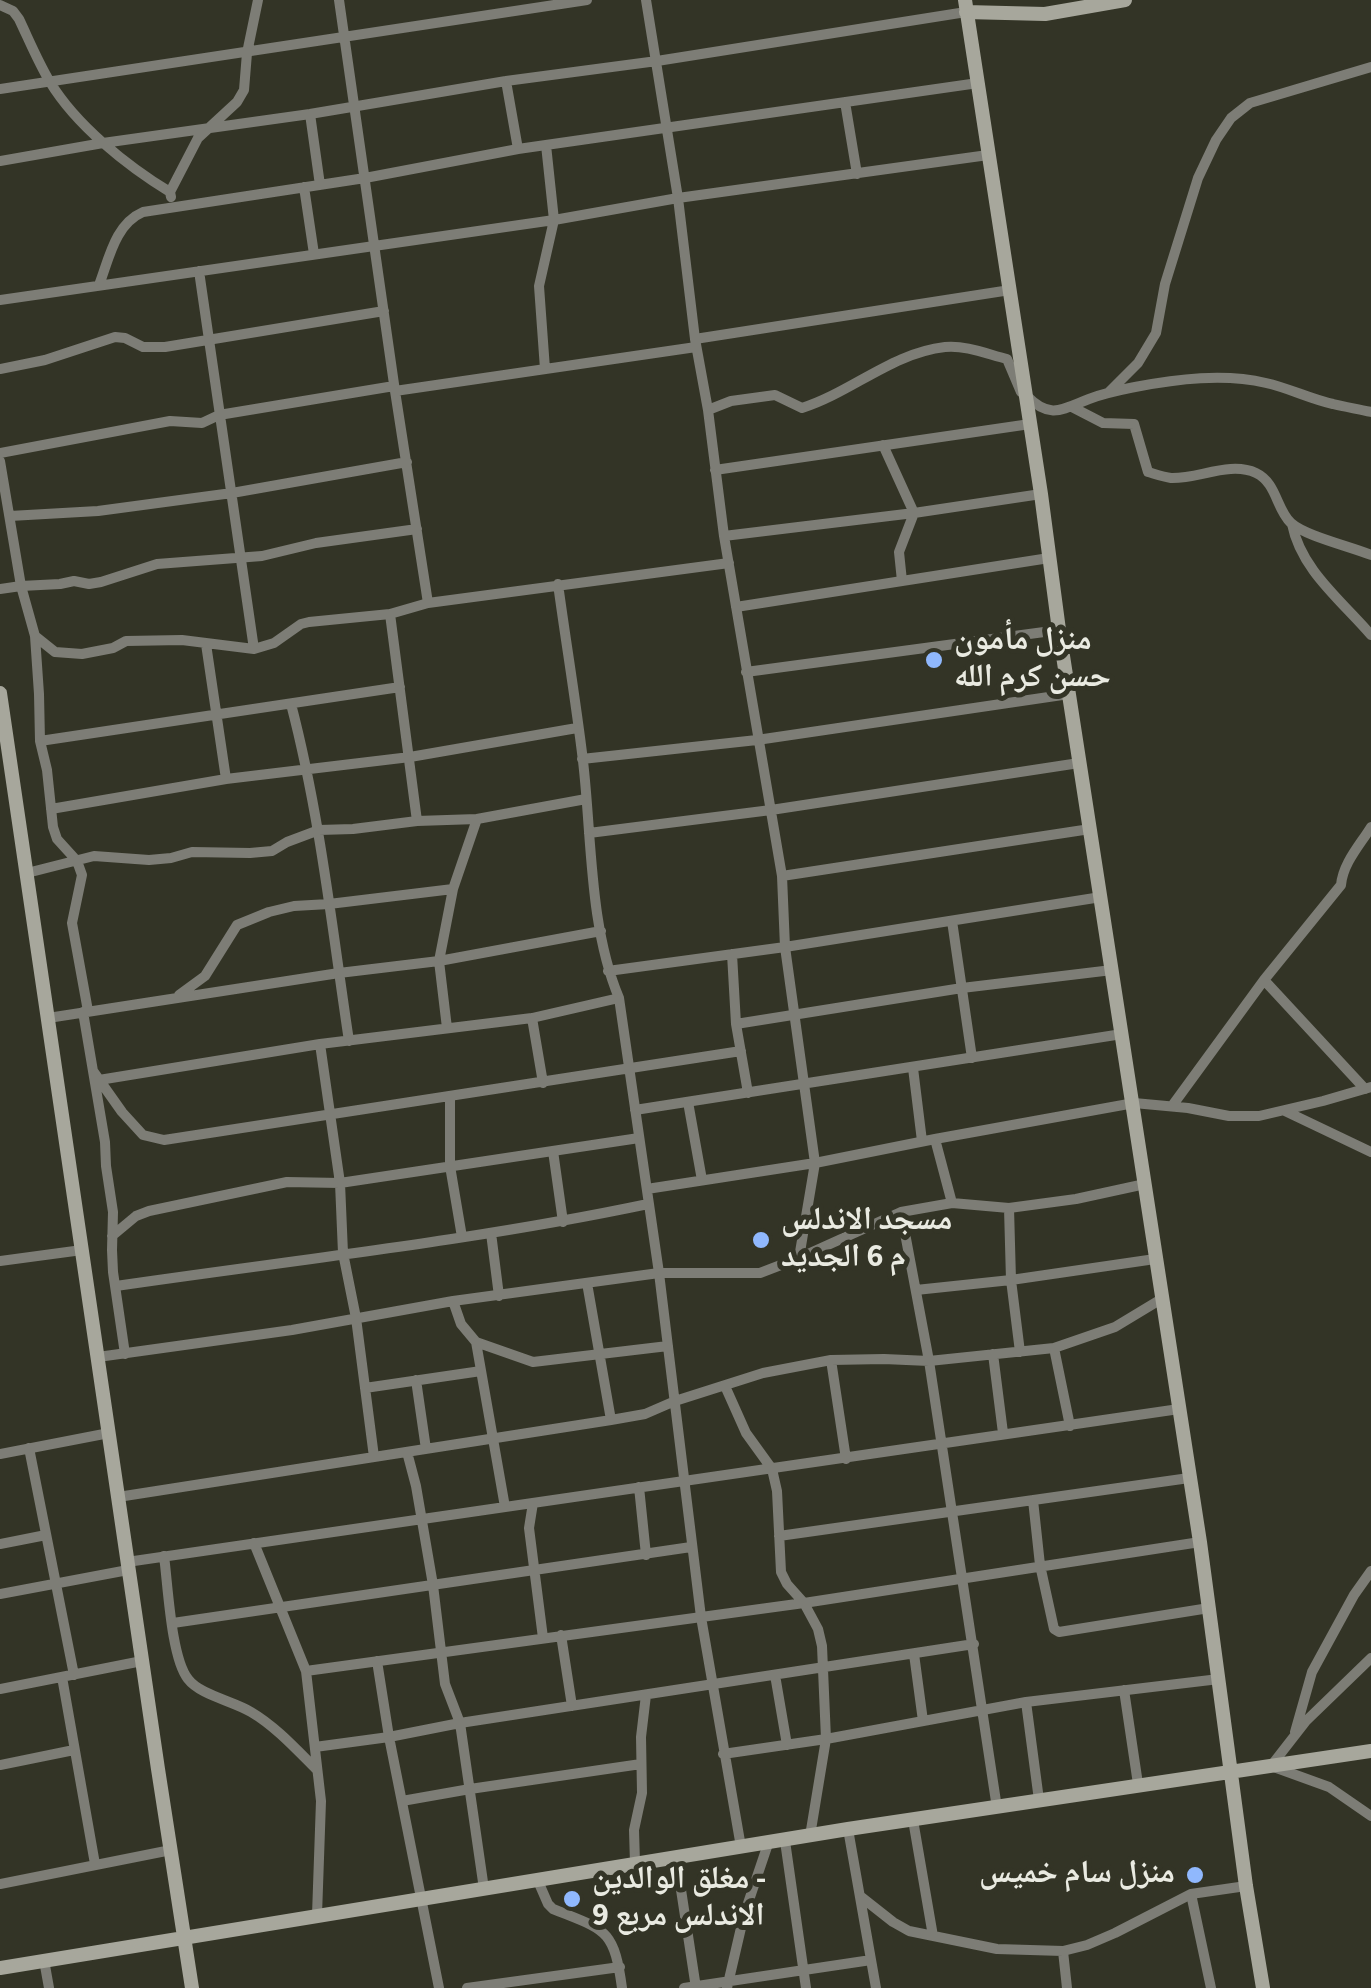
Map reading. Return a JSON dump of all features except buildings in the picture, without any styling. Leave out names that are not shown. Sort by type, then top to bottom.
[{"type":"street","points":[[172,208],[170,192],[198,138],[237,102],[244,90],[258,0]]},
{"type":"street","points":[[339,0],[428,603]]},
{"type":"street","points":[[0,89],[247,53],[525,5],[586,0]]},
{"type":"street","points":[[646,0],[678,198],[724,536],[782,876],[785,947],[815,1163],[799,1258]]},
{"type":"street","points":[[0,161],[103,142],[657,61],[966,6],[1045,7],[1125,0]]},
{"type":"street","points":[[0,5],[19,19],[50,83],[80,120],[170,192]]},
{"type":"street","points":[[966,6],[1041,494],[1058,630],[1200,1542],[1263,1988]]},
{"type":"street","points":[[1108,393],[1149,349],[1156,333],[1164,284],[1198,178],[1216,140],[1232,118],[1250,103],[1371,67]]},
{"type":"street","points":[[506,82],[518,148]]},
{"type":"street","points":[[98,286],[119,232],[128,220],[142,212],[365,178],[518,148],[978,83]]},
{"type":"street","points":[[845,102],[856,174]]},
{"type":"street","points":[[310,114],[320,185]]},
{"type":"street","points":[[545,369],[539,286],[554,220],[546,145]]},
{"type":"street","points":[[0,300],[988,155]]},
{"type":"street","points":[[304,187],[314,254]]},
{"type":"street","points":[[199,272],[254,649]]},
{"type":"street","points":[[0,452],[170,422],[202,423],[219,415],[545,369],[1010,290]]},
{"type":"street","points":[[0,368],[45,360],[115,337],[151,348],[384,311]]},
{"type":"street","points":[[708,410],[774,395],[802,408],[900,360],[945,347],[1007,359],[1028,409]]},
{"type":"street","points":[[716,470],[882,445],[1035,405],[1046,410],[1072,407],[1108,393],[1162,382],[1226,378],[1264,382],[1371,412]]},
{"type":"street","points":[[1072,407],[1103,423],[1134,424],[1148,472],[1172,478],[1230,470],[1250,470],[1261,475],[1292,524],[1305,559],[1371,636]]},
{"type":"street","points":[[882,445],[914,513],[899,552],[902,581]]},
{"type":"street","points":[[0,461],[21,586],[35,636],[40,740],[55,835],[82,875],[72,923],[114,1212],[112,1250],[125,1354]]},
{"type":"street","points":[[10,516],[98,511],[232,493],[407,462]]},
{"type":"street","points":[[724,536],[1041,494]]},
{"type":"street","points":[[1292,524],[1371,555]]},
{"type":"street","points":[[0,589],[74,581],[90,584],[157,564],[240,559],[417,528]]},
{"type":"street","points":[[736,606],[1049,558]]},
{"type":"street","points":[[35,636],[55,652],[82,654],[113,648],[126,641],[182,640],[254,649],[274,643],[310,622],[390,614],[428,603],[729,563]]},
{"type":"street","points":[[558,584],[601,932],[608,970],[619,998],[659,1273],[701,1617],[742,1848]]},
{"type":"street","points":[[390,614],[416,821]]},
{"type":"street","points":[[746,672],[1058,630]]},
{"type":"street","points":[[206,644],[226,779]]},
{"type":"street","points":[[40,740],[400,688]]},
{"type":"street","points":[[0,693],[192,1988]]},
{"type":"street","points":[[582,759],[757,740],[1069,694]]},
{"type":"street","points":[[291,704],[319,830],[349,1041]]},
{"type":"street","points":[[51,809],[226,779],[410,757],[577,728]]},
{"type":"street","points":[[589,833],[771,810],[1079,762]]},
{"type":"street","points":[[27,873],[94,856],[149,860],[192,852],[272,851],[319,830],[477,819],[586,799]]},
{"type":"street","points":[[447,1028],[439,961],[453,890],[477,819]]},
{"type":"street","points":[[1172,1106],[1264,980],[1341,884],[1343,868],[1371,827]]},
{"type":"street","points":[[782,876],[1090,829]]},
{"type":"street","points":[[174,998],[205,976],[237,925],[269,912],[453,890]]},
{"type":"street","points":[[608,970],[785,947],[1102,897]]},
{"type":"street","points":[[952,921],[972,1058]]},
{"type":"street","points":[[48,1018],[439,961],[601,932]]},
{"type":"street","points":[[732,954],[736,1024],[748,1093]]},
{"type":"street","points":[[736,1024],[962,988],[1112,970]]},
{"type":"street","points":[[647,1189],[815,1163],[1134,1103],[1229,1116],[1259,1116],[1368,1088],[1264,980]]},
{"type":"street","points":[[96,1076],[532,1018],[619,998]]},
{"type":"street","points":[[532,1018],[543,1083]]},
{"type":"street","points":[[635,1110],[1122,1034]]},
{"type":"street","points":[[320,1044],[340,1183],[343,1253],[356,1318],[374,1458]]},
{"type":"street","points":[[96,1076],[143,1135],[176,1139],[741,1051]]},
{"type":"street","points":[[912,1068],[922,1141]]},
{"type":"street","points":[[450,1097],[450,1166],[462,1238]]},
{"type":"street","points":[[688,1102],[702,1180]]},
{"type":"street","points":[[1284,1111],[1371,1152]]},
{"type":"street","points":[[112,1236],[149,1210],[287,1182],[340,1183],[640,1138]]},
{"type":"street","points":[[935,1138],[952,1203]]},
{"type":"street","points":[[553,1151],[562,1222]]},
{"type":"street","points":[[98,1357],[659,1273],[760,1273],[901,1212],[952,1203],[1009,1208],[1145,1184]]},
{"type":"street","points":[[116,1286],[491,1234],[648,1204]]},
{"type":"street","points":[[1009,1208],[1010,1280],[1020,1352]]},
{"type":"street","points":[[901,1212],[929,1361],[998,1808]]},
{"type":"street","points":[[491,1234],[498,1296]]},
{"type":"street","points":[[0,1261],[82,1250]]},
{"type":"street","points":[[916,1290],[1155,1259]]},
{"type":"street","points":[[586,1283],[611,1420]]},
{"type":"street","points":[[118,1497],[645,1414],[763,1374],[831,1360],[929,1361],[1054,1348],[1115,1327],[1162,1298]]},
{"type":"street","points":[[453,1301],[461,1324],[476,1342],[505,1507]]},
{"type":"street","points":[[476,1342],[534,1362],[668,1346]]},
{"type":"street","points":[[1054,1348],[1070,1426]]},
{"type":"street","points":[[993,1354],[1002,1433]]},
{"type":"street","points":[[831,1360],[846,1458]]},
{"type":"street","points":[[365,1388],[481,1371]]},
{"type":"street","points":[[416,1380],[426,1449]]},
{"type":"street","points":[[725,1386],[746,1433],[772,1469],[782,1572],[818,1629],[826,1739],[810,1836]]},
{"type":"street","points":[[0,1594],[164,1556],[1178,1409]]},
{"type":"street","points":[[0,1454],[109,1433]]},
{"type":"street","points":[[30,1448],[55,1584],[74,1750],[94,1864]]},
{"type":"street","points":[[407,1452],[434,1585],[445,1684],[460,1722],[484,1889]]},
{"type":"street","points":[[779,1536],[1189,1478]]},
{"type":"street","points":[[640,1487],[646,1555]]},
{"type":"street","points":[[1033,1500],[1040,1565],[1054,1629],[1059,1632],[1208,1608]]},
{"type":"street","points":[[534,1503],[529,1528],[543,1638]]},
{"type":"street","points":[[0,1544],[46,1535]]},
{"type":"street","points":[[306,1672],[1200,1542]]},
{"type":"street","points":[[254,1543],[306,1672],[322,1801],[317,1915]]},
{"type":"street","points":[[173,1624],[692,1547]]},
{"type":"street","points":[[164,1556],[182,1669],[192,1684],[253,1713],[317,1769]]},
{"type":"street","points":[[1293,1737],[1312,1672],[1371,1572]]},
{"type":"street","points":[[562,1635],[572,1706]]},
{"type":"street","points":[[315,1747],[974,1644]]},
{"type":"street","points":[[914,1654],[923,1721]]},
{"type":"street","points":[[1271,1766],[1306,1721],[1371,1658]]},
{"type":"street","points":[[0,1688],[142,1661]]},
{"type":"street","points":[[377,1661],[440,1988]]},
{"type":"street","points":[[775,1675],[787,1745]]},
{"type":"street","points":[[723,1754],[1026,1702],[1219,1679]]},
{"type":"street","points":[[1124,1690],[1138,1784]]},
{"type":"street","points":[[635,1864],[634,1830],[641,1804],[646,1695]]},
{"type":"street","points":[[1026,1702],[1039,1800]]},
{"type":"street","points":[[0,1765],[74,1750]]},
{"type":"street","points":[[0,1968],[848,1829],[1371,1751]]},
{"type":"street","points":[[402,1801],[641,1764]]},
{"type":"street","points":[[1271,1766],[1329,1787],[1371,1816]]},
{"type":"street","points":[[914,1820],[933,1936]]},
{"type":"street","points":[[848,1829],[876,1988]]},
{"type":"street","points":[[785,1840],[806,1988]]},
{"type":"street","points":[[727,1984],[744,1914],[768,1844]]},
{"type":"street","points":[[0,1884],[170,1850]]},
{"type":"street","points":[[676,1857],[692,1988],[871,1960]]},
{"type":"street","points":[[538,1880],[552,1909],[596,1926],[610,1939],[620,1967],[622,1988]]},
{"type":"street","points":[[860,1896],[910,1931],[996,1949],[1064,1951],[1115,1933],[1190,1894],[1246,1886]]},
{"type":"street","points":[[1190,1894],[1211,1988]]},
{"type":"street","points":[[1064,1951],[1066,1988]]},
{"type":"street","points":[[44,1960],[49,1988]]},
{"type":"street","points":[[467,1988],[620,1967]]},
{"type":"place","name":"منزل مأمون حسن كرم الله","points":[[934,660]]},
{"type":"place","name":"مسجد الاندلس م 6 الجديد","points":[[761,1240]]},
{"type":"place","name":"منزل سام خميس","points":[[1195,1875]]},
{"type":"place","name":"مغلق الوالدين - الاندلس مربع 9","points":[[572,1899]]}]
